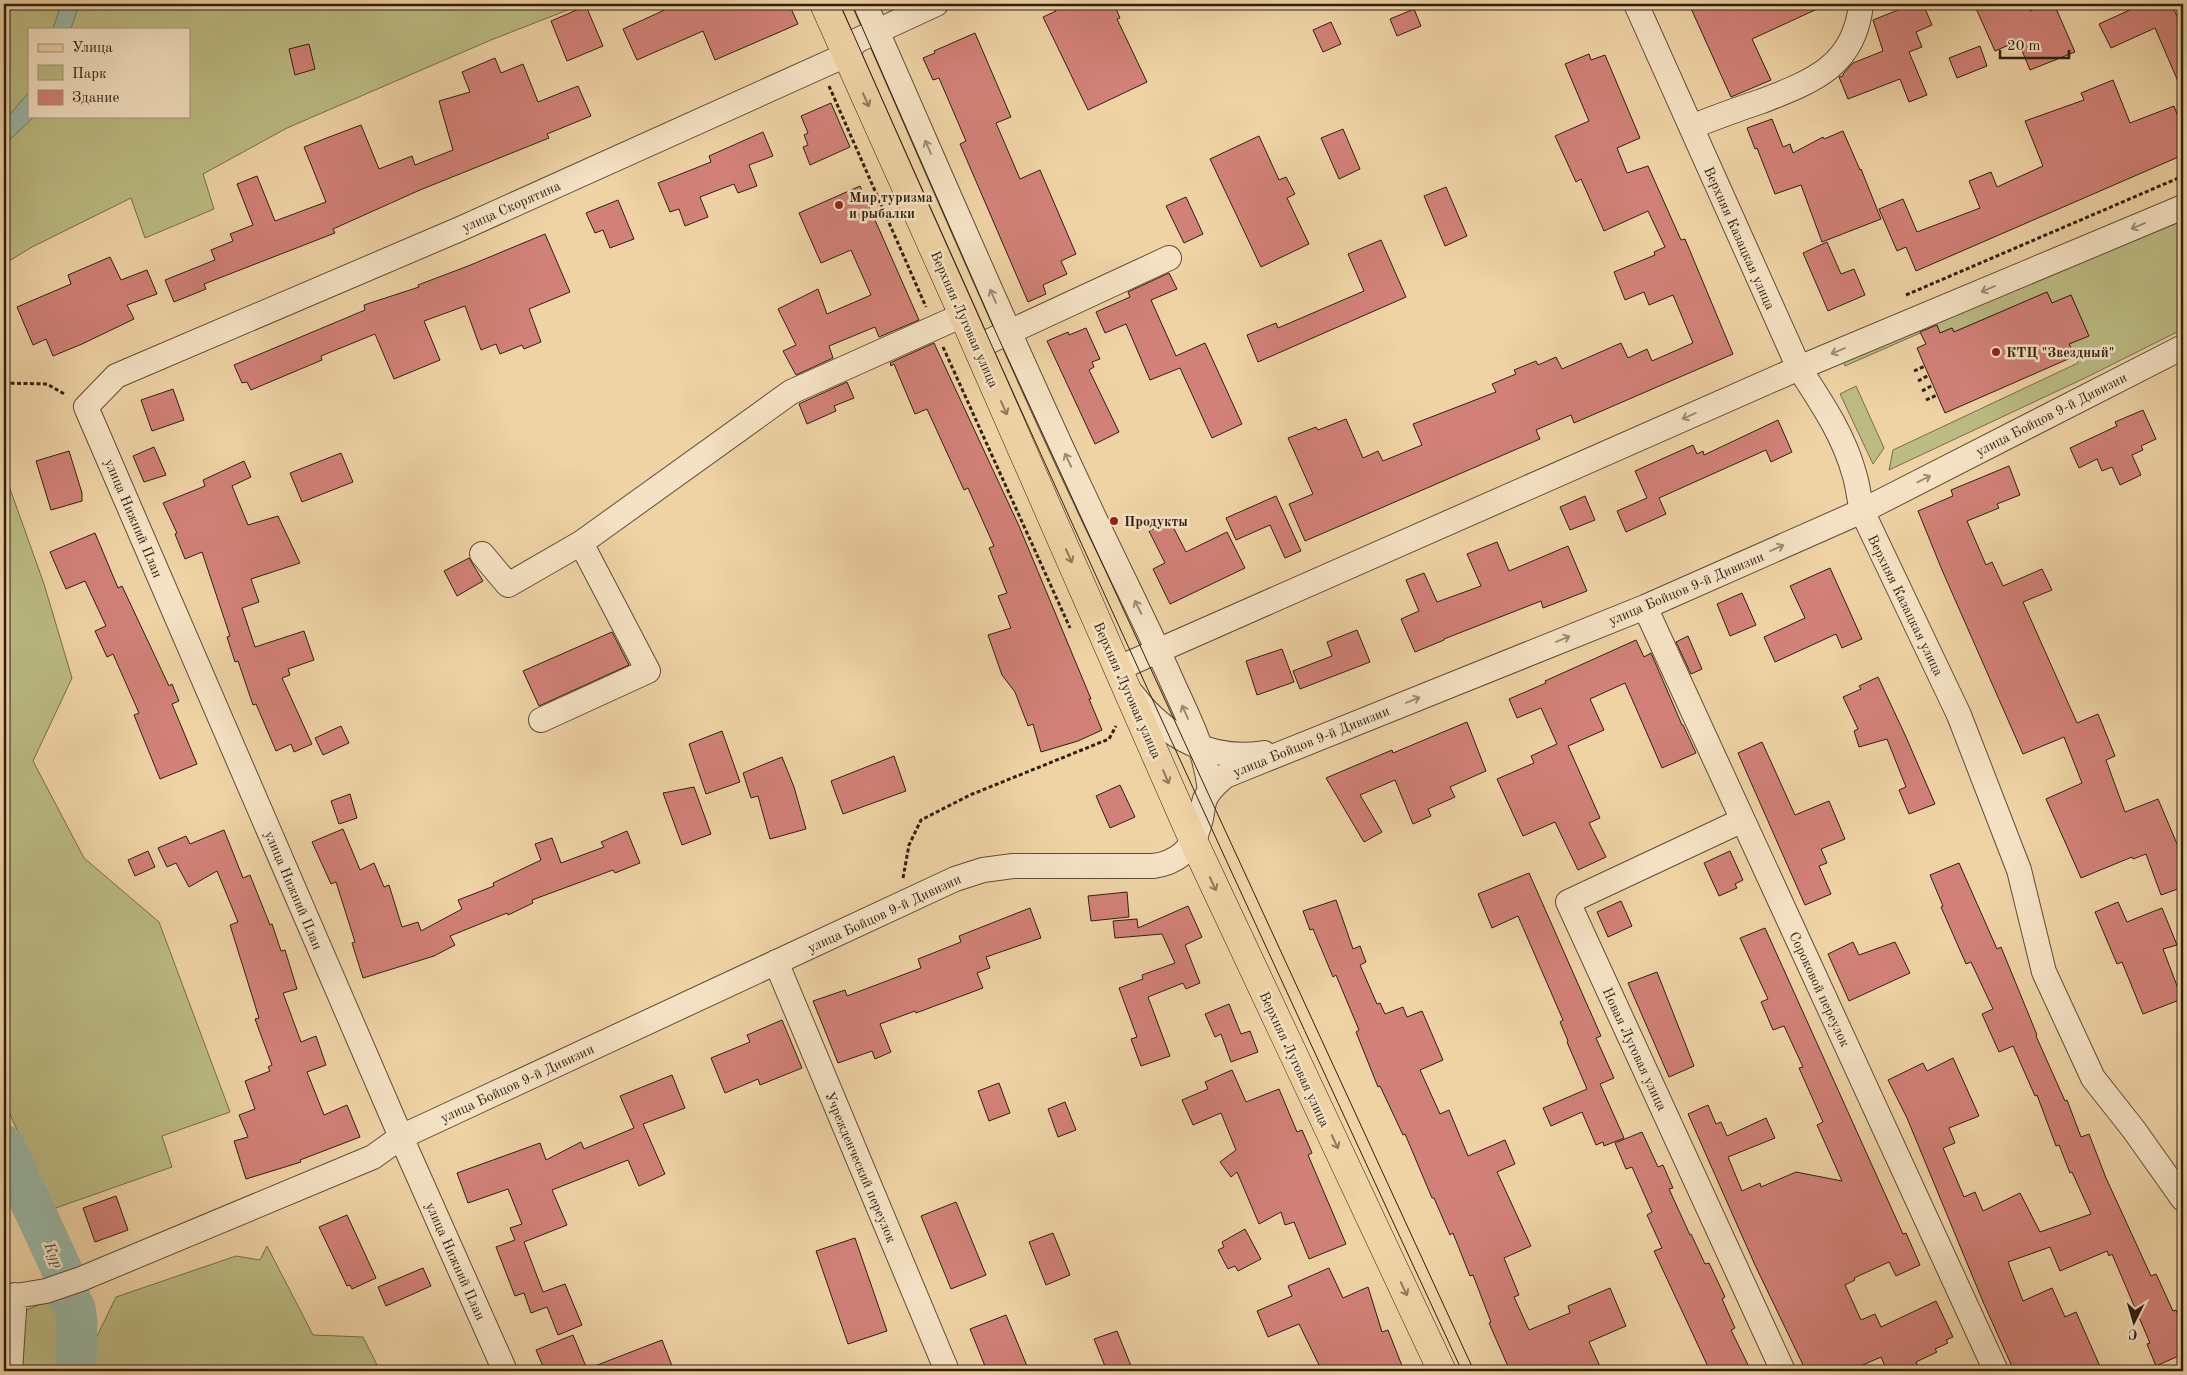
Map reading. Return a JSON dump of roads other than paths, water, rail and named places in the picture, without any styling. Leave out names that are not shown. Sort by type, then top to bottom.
[{"type":"main road","name":"Верхняя Луговая улица","points":[[824,4],[963,315],[1193,840],[1442,1371]]},
{"type":"street","points":[[865,4],[1009,332],[1085,499],[1159,651],[1202,749],[1207,767],[1210,791]]},
{"type":"street","name":"улица Скорятина","points":[[86,407],[116,376],[460,228],[846,55],[856,42],[936,4]]},
{"type":"street","name":"Верхняя Казацкая улица","points":[[1636,4],[1799,368],[1819,396],[1840,435],[1855,474],[1862,511],[1959,715],[2019,870],[2044,972],[2093,1078],[2183,1197]]},
{"type":"street","points":[[1690,127],[1820,77],[1839,60],[1849,45],[1856,31],[1861,4]]},
{"type":"street","points":[[1303,743],[1280,750],[1245,755],[1221,754],[1202,749],[1159,723],[1123,678],[1159,651],[1799,368],[2183,207]]},
{"type":"street","points":[[977,347],[1169,258]]},
{"type":"street","points":[[482,554],[508,585],[581,543],[791,392],[963,315]]},
{"type":"street","name":"улица Бойцов 9-й Дивизии","points":[[8,1296],[46,1291],[81,1279],[373,1157],[401,1137],[955,878],[983,870],[1013,866],[1163,864],[1178,859],[1188,850],[1200,825],[1205,799],[1225,776],[1645,607],[1862,511],[2183,347]]},
{"type":"street","name":"улица Нижний План","points":[[86,407],[401,1137],[505,1371]]},
{"type":"street","points":[[541,720],[648,671],[581,543]]},
{"type":"street","name":"Сороковой переулок","points":[[1645,607],[1996,1371]]},
{"type":"street","name":"Новая Луговая улица","points":[[1743,820],[1568,902],[1783,1371]]},
{"type":"street","name":"Учрежденческий переулок","points":[[776,962],[947,1371]]},
{"type":"street","points":[[8,1296],[10,1371]]},
{"type":"waterway","name":"Кур","points":[[4,1145],[62,1270],[69,1290],[69,1299],[75,1308],[77,1322],[76,1371]]},
{"type":"tram line","points":[[840,4],[1070,518],[1462,1371]]},
{"type":"tram line","points":[[852,4],[998,337],[1474,1371]]},
{"type":"place","name":"Мир туризма и рыбалки","points":[[839,205]]},
{"type":"place","name":"КТЦ \"Звездный\"","points":[[1996,352]]},
{"type":"place","name":"Продукты","points":[[1114,521]]}]
